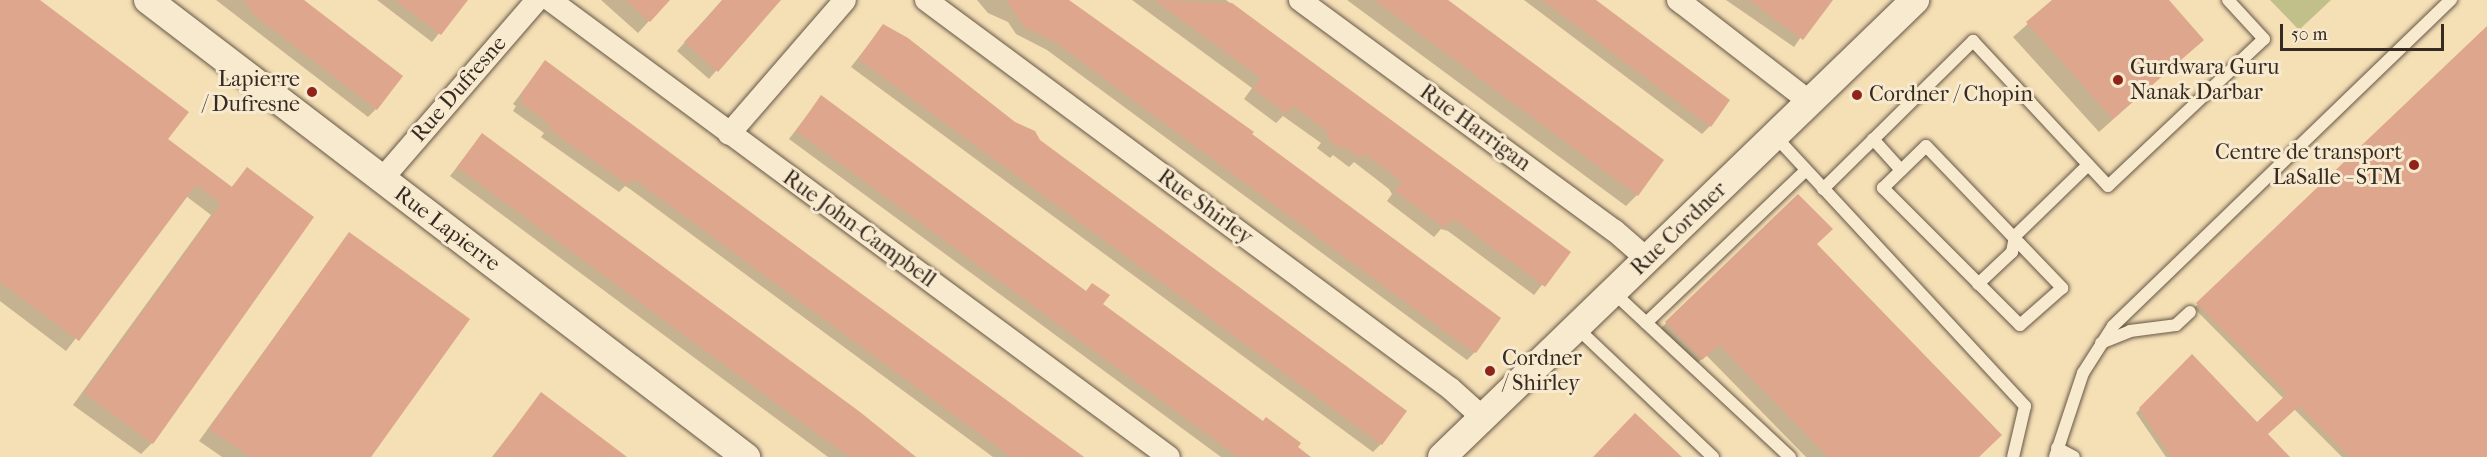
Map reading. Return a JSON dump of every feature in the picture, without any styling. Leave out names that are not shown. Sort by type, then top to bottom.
[{"type":"street","name":"Rue Lapierre","points":[[148,0],[746,457]]},
{"type":"street","name":"Rue Dufresne","points":[[382,179],[537,0]]},
{"type":"street","name":"Rue John-Campbell","points":[[550,0],[1169,457]]},
{"type":"street","points":[[729,134],[845,0]]},
{"type":"street","name":"Rue Shirley","points":[[926,0],[1451,389],[1482,417]]},
{"type":"street","name":"Rue Harrigan","points":[[1300,0],[1615,231],[1647,260]]},
{"type":"street","points":[[1678,0],[1810,102]]},
{"type":"street","name":"Rue Cordner","points":[[1442,457],[1915,0]]},
{"type":"lane","points":[[1823,189],[1973,41],[2108,186],[2264,39],[2229,0]]},
{"type":"lane","points":[[2074,457],[2056,453],[2083,373],[2099,344],[2143,297],[2451,0]]},
{"type":"lane","points":[[1775,136],[2025,406],[2013,457]]},
{"type":"lane","points":[[1873,139],[1901,170]]},
{"type":"lane","points":[[1926,146],[2015,236],[2062,288],[2020,325],[1883,188],[1926,146]]},
{"type":"lane","points":[[1978,284],[2012,252],[2015,236],[2088,165]]},
{"type":"lane","points":[[1646,323],[1805,171]]},
{"type":"lane","points":[[1613,291],[1790,457]]},
{"type":"lane","points":[[2099,344],[2130,331],[2176,325],[2190,312]]},
{"type":"lane","points":[[1576,327],[1713,457]]},
{"type":"shaded area","points":[[2270,0],[2331,0],[2299,30]]},
{"type":"building","points":[[0,0],[40,0],[189,112],[168,139],[232,187],[247,167],[314,217],[153,444],[84,393],[221,203],[196,185],[79,341],[0,282]]},
{"type":"building","points":[[244,0],[304,0],[403,76],[377,110],[254,15]]},
{"type":"building","points":[[395,0],[468,0],[441,35]]},
{"type":"building","points":[[625,0],[670,0],[650,22]]},
{"type":"building","points":[[723,0],[781,0],[718,72],[684,42]]},
{"type":"building","points":[[1006,0],[1069,0],[1254,132],[1252,134],[1501,318],[1476,353],[1463,345],[1055,42],[1024,27]]},
{"type":"building","points":[[1154,0],[1232,3],[1571,252],[1545,287],[1458,222],[1451,220],[1445,228],[1395,191],[1401,183],[1399,179],[1364,154],[1360,158],[1343,146],[1341,149],[1326,138],[1329,133],[1293,106],[1287,114],[1253,89],[1261,78]]},
{"type":"building","points":[[1374,0],[1448,0],[1664,160],[1638,196]]},
{"type":"building","points":[[1542,0],[1596,0],[1730,100],[1711,127]]},
{"type":"building","points":[[1749,0],[1833,0],[1803,40]]},
{"type":"building","name":"Gurdwara Guru Nanak Darbar","points":[[2052,0],[2169,0],[2204,40],[2113,119],[2026,22]]},
{"type":"building","points":[[883,24],[908,38],[1015,122],[1035,131],[1040,140],[1407,411],[1382,445],[858,59]]},
{"type":"building","name":"Centre de transport LaSalle - STM","points":[[2487,26],[2487,457],[2349,457],[2299,406],[2268,434],[2290,457],[2171,457],[2139,408],[2192,354],[2257,422],[2287,394],[2196,303]]},
{"type":"building","points":[[545,60],[1084,457],[1011,457],[638,182],[633,179],[628,185],[548,128],[551,125],[520,102],[523,98],[520,95]]},
{"type":"building","points":[[821,95],[1086,291],[1092,283],[1110,295],[1103,304],[1263,421],[1266,417],[1301,443],[1298,447],[1311,457],[1238,457],[796,131]]},
{"type":"building","points":[[482,133],[860,412],[916,457],[849,457],[457,167]]},
{"type":"building","points":[[1798,194],[1833,229],[1817,244],[2002,435],[1979,457],[1828,457],[1719,345],[1702,360],[1665,322]]},
{"type":"building","points":[[349,232],[470,319],[371,457],[250,457],[209,429]]},
{"type":"building","points":[[541,392],[627,457],[493,457]]},
{"type":"building","points":[[1635,413],[1682,457],[1593,457]]},
{"type":"place","name":"Gurdwara Guru Nanak Darbar","points":[[2118,80]]},
{"type":"place","name":"Lapierre / Dufresne","points":[[312,92]]},
{"type":"place","name":"Cordner / Chopin","points":[[1857,95]]},
{"type":"place","name":"Centre de transport LaSalle - STM","points":[[2414,165]]},
{"type":"place","name":"Cordner / Shirley","points":[[1490,371]]}]
